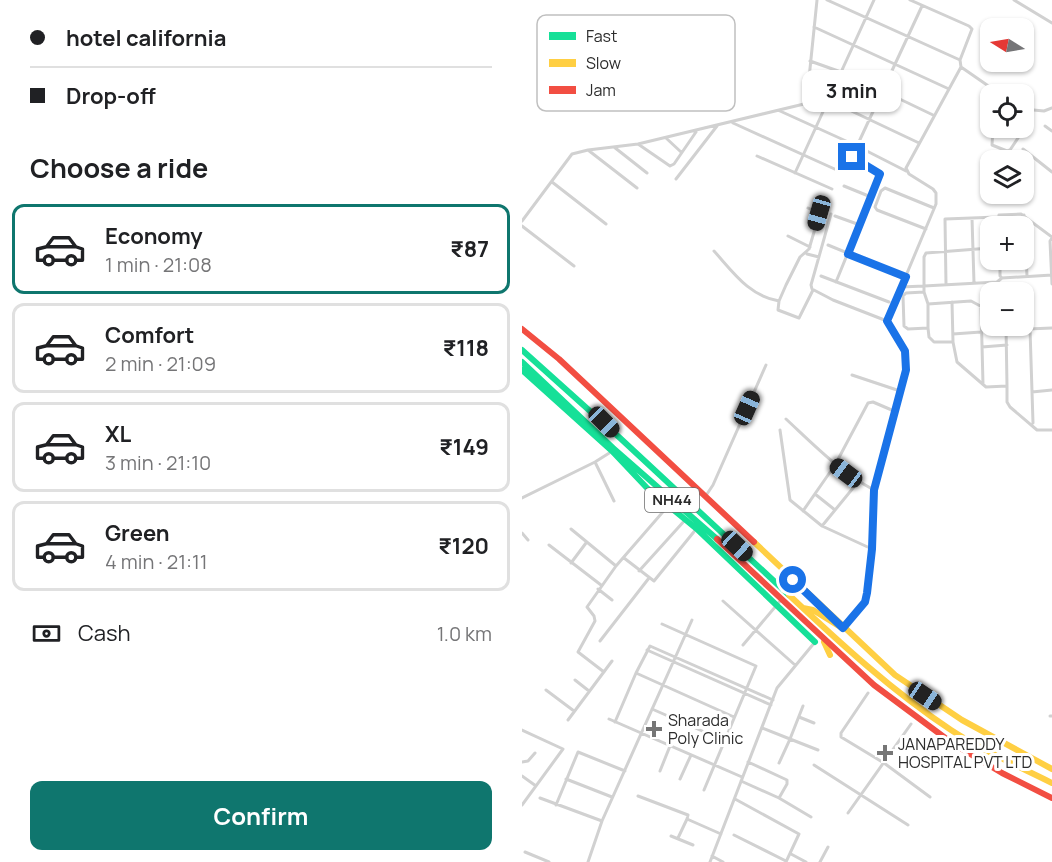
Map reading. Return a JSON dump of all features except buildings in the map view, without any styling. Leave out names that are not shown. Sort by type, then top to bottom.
[{"type":"main road","points":[[522,329],[559,359],[895,675],[928,699],[991,737],[1052,769]]},
{"type":"main road","name":"NH44","points":[[522,350],[591,409],[850,652],[928,715],[953,732],[1052,783]]},
{"type":"main road","name":"NH44","points":[[522,362],[613,451],[874,685],[952,743],[1024,785],[1052,798]]},
{"type":"main road","points":[[522,370],[613,451],[668,506],[697,528],[780,602],[815,642]]},
{"type":"main road","points":[[784,590],[793,580]]},
{"type":"main road","points":[[802,608],[813,610],[843,628]]},
{"type":"main road","points":[[823,639],[830,655]]},
{"type":"street","points":[[522,221],[572,154],[666,138],[804,104],[817,0]]},
{"type":"street","points":[[827,0],[960,60]]},
{"type":"street","points":[[795,173],[874,0]]},
{"type":"street","points":[[906,171],[933,116],[961,67],[960,60],[971,33],[971,27],[910,0]]},
{"type":"street","points":[[1014,0],[1052,23]]},
{"type":"street","points":[[857,146],[922,5]]},
{"type":"street","points":[[814,27],[949,89]]},
{"type":"street","points":[[810,60],[841,72]]},
{"type":"street","points":[[961,67],[986,84]]},
{"type":"street","points":[[807,90],[919,143]]},
{"type":"street","points":[[883,91],[933,116]]},
{"type":"street","points":[[1034,110],[1044,111],[1052,108]]},
{"type":"street","points":[[779,110],[906,171],[933,189],[936,197],[934,208],[911,270],[887,321]]},
{"type":"street","points":[[731,123],[839,171]]},
{"type":"street","points":[[676,179],[717,126]]},
{"type":"street","points":[[1045,126],[1052,131]]},
{"type":"street","points":[[638,144],[668,166],[673,165],[697,131]]},
{"type":"street","points":[[666,138],[681,153]]},
{"type":"street","points":[[992,138],[992,145],[1007,151],[1011,150],[1018,138]]},
{"type":"street","points":[[613,146],[647,173]]},
{"type":"street","points":[[1023,149],[1052,172]]},
{"type":"street","points":[[588,150],[637,188]]},
{"type":"street","points":[[757,156],[832,189]]},
{"type":"street","points":[[836,282],[880,173],[852,157]]},
{"type":"street","points":[[552,182],[606,224]]},
{"type":"street","points":[[844,186],[871,197]]},
{"type":"street","points":[[926,229],[877,210],[875,207],[881,191],[885,188],[934,208]]},
{"type":"street","points":[[822,205],[810,247],[806,254],[800,257],[779,301],[778,310],[780,312],[799,318],[813,290],[811,285],[833,215],[860,225]]},
{"type":"street","points":[[808,208],[819,213]]},
{"type":"street","points":[[999,216],[1001,214],[1024,215],[1052,237],[1050,241],[1052,285]]},
{"type":"street","points":[[972,218],[974,283]]},
{"type":"street","points":[[946,284],[945,219],[980,218]]},
{"type":"street","points":[[522,226],[574,266]]},
{"type":"street","points":[[788,236],[810,247]]},
{"type":"street","points":[[828,245],[906,277]]},
{"type":"street","points":[[953,342],[931,340],[928,328],[928,304],[924,292],[924,257],[928,252],[980,249]]},
{"type":"street","points":[[714,251],[750,290],[779,301]]},
{"type":"street","points":[[806,254],[819,257]]},
{"type":"street","points":[[1000,270],[1002,278]]},
{"type":"street","points":[[1026,270],[1027,276]]},
{"type":"street","points":[[901,288],[998,282],[1002,278],[1052,275]]},
{"type":"street","points":[[821,276],[889,302]]},
{"type":"street","points":[[813,290],[887,321],[905,351],[906,358],[906,370],[874,490],[872,549],[865,602],[843,628]]},
{"type":"street","points":[[924,292],[904,294],[904,326],[908,329],[928,328]]},
{"type":"street","points":[[928,304],[971,301],[980,306]]},
{"type":"street","points":[[952,302],[953,342],[957,362],[989,388],[1007,386]]},
{"type":"street","points":[[1034,329],[1052,328]]},
{"type":"street","points":[[953,334],[980,332]]},
{"type":"street","points":[[982,336],[983,384]]},
{"type":"street","points":[[1006,336],[1008,405],[1038,430],[1052,430]]},
{"type":"street","points":[[1030,336],[1033,425]]},
{"type":"street","points":[[982,347],[1007,345]]},
{"type":"street","points":[[705,497],[713,485],[766,365]]},
{"type":"street","points":[[852,375],[900,391]]},
{"type":"street","points":[[1032,392],[1052,390]]},
{"type":"street","points":[[803,511],[835,465],[868,403],[873,402],[894,411]]},
{"type":"street","points":[[786,419],[835,465],[858,482],[874,490]]},
{"type":"street","points":[[780,430],[790,500],[822,526],[872,549]]},
{"type":"street","points":[[522,498],[613,451]]},
{"type":"street","points":[[595,462],[614,501]]},
{"type":"street","points":[[822,526],[858,482]]},
{"type":"street","points":[[815,494],[835,510]]},
{"type":"street","points":[[604,672],[578,652],[594,625],[594,616],[587,607],[616,566],[668,506]]},
{"type":"street","points":[[639,571],[686,519]]},
{"type":"street","points":[[624,558],[649,579],[655,580],[697,528]]},
{"type":"street","points":[[571,529],[616,566]]},
{"type":"street","points":[[522,533],[528,540]]},
{"type":"street","points":[[571,562],[586,543]]},
{"type":"street","points":[[549,545],[601,585]]},
{"type":"street","points":[[600,641],[649,579]]},
{"type":"street","points":[[598,589],[612,600]]},
{"type":"street","points":[[723,601],[795,665]]},
{"type":"street","points":[[743,645],[780,602]]},
{"type":"street","points":[[588,862],[602,821],[692,620]]},
{"type":"street","points":[[662,624],[756,666],[704,790]]},
{"type":"street","points":[[710,862],[772,700],[781,682],[815,642]]},
{"type":"street","points":[[615,722],[647,650],[710,673],[772,700]]},
{"type":"street","points":[[673,659],[708,678],[771,705]]},
{"type":"street","points":[[568,720],[612,661]]},
{"type":"street","points":[[636,673],[734,717]]},
{"type":"street","points":[[708,678],[710,673]]},
{"type":"street","points":[[575,680],[589,691]]},
{"type":"street","points":[[546,690],[574,711]]},
{"type":"street","points":[[868,693],[840,735],[884,763],[930,797]]},
{"type":"street","points":[[779,763],[803,706]]},
{"type":"street","points":[[652,709],[724,741]]},
{"type":"street","points":[[799,717],[814,723]]},
{"type":"street","points":[[609,719],[715,765],[812,817]]},
{"type":"street","points":[[848,813],[911,724]]},
{"type":"street","points":[[762,728],[818,750]]},
{"type":"street","points":[[522,730],[563,749],[522,805]]},
{"type":"street","points":[[660,771],[670,746]]},
{"type":"street","points":[[556,805],[578,752],[625,771]]},
{"type":"street","points":[[522,762],[528,761],[536,753]]},
{"type":"street","points":[[680,779],[690,754]]},
{"type":"street","points":[[748,762],[787,780],[779,798]]},
{"type":"street","points":[[814,765],[908,825]]},
{"type":"street","points":[[522,776],[536,786]]},
{"type":"street","points":[[566,779],[613,797]]},
{"type":"street","points":[[638,796],[688,815],[678,838]]},
{"type":"street","points":[[540,798],[602,821]]},
{"type":"street","points":[[734,835],[786,862],[799,834],[735,799]]},
{"type":"street","points":[[687,819],[721,834]]},
{"type":"street","points":[[671,836],[693,844]]},
{"type":"street","points":[[820,862],[828,848]]},
{"type":"street","points":[[525,852],[549,862]]},
{"type":"street","points":[[791,854],[806,862]]},
{"type":"street","points":[[712,856],[723,862]]},
{"type":"traffic: fast","points":[[522,350],[789,595]]},
{"type":"traffic: fast","points":[[522,362],[613,448],[717,539]]},
{"type":"traffic: fast","points":[[522,370],[612,451],[647,488],[698,530],[815,642]]},
{"type":"traffic: slow","points":[[754,542],[895,675],[962,720],[1052,769]]},
{"type":"traffic: slow","points":[[784,590],[793,580]]},
{"type":"traffic: slow","points":[[789,595],[867,666],[929,715],[976,745],[1052,783]]},
{"type":"traffic: slow","points":[[803,608],[813,610],[842,628]]},
{"type":"traffic: slow","points":[[824,642],[830,655]]},
{"type":"traffic: jam","points":[[522,329],[559,359],[754,542]]},
{"type":"traffic: jam","points":[[717,539],[874,685],[952,743],[1002,773],[1052,798]]},
{"type":"place","name":"Sharada Poly Clinic","points":[[654,729]]},
{"type":"place","name":"JANAPAREDDY HOSPITAL PVT LTD","points":[[885,753]]},
{"type":"route","points":[[793,580],[843,628],[865,602],[872,549],[874,490],[906,370],[905,351],[887,321],[906,277],[848,254],[880,174],[852,157]]}]
